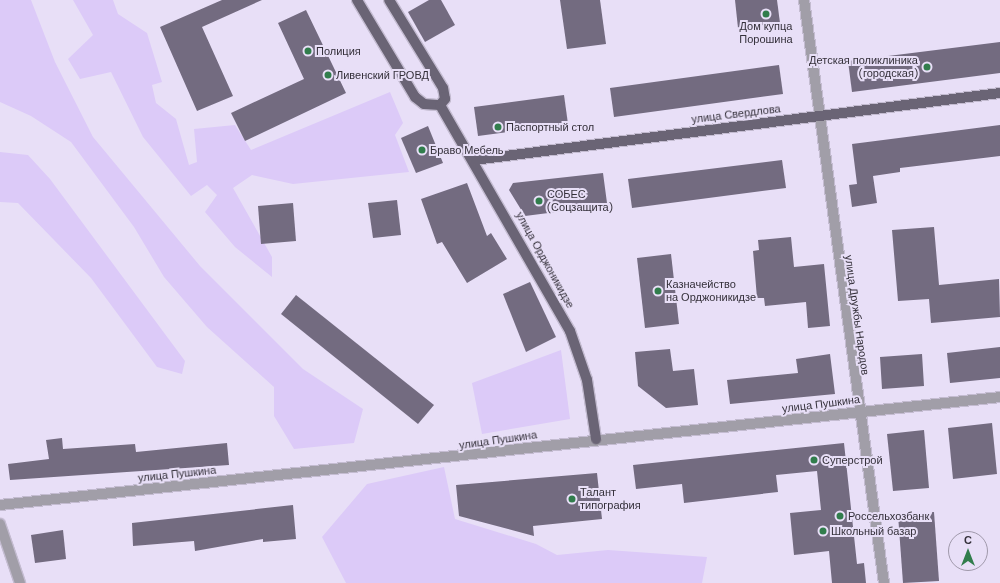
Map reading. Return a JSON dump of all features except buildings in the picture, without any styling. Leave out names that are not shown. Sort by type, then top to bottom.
[{"type":"main road","points":[[358,0],[415,97],[424,104],[440,104],[445,99],[443,88],[389,0]]},
{"type":"main road","name":"улица Свердлова","points":[[474,160],[1000,93]]},
{"type":"main road","name":"улица Орджоникидзе","points":[[440,104],[474,160],[578,348],[596,439]]},
{"type":"street","points":[[804,0],[818,116]]},
{"type":"street","name":"улица Дружбы Народов","points":[[818,116],[858,412],[884,583]]},
{"type":"street","name":"улица Пушкина","points":[[0,505],[440,460],[596,439],[1000,397]]},
{"type":"street","points":[[0,524],[20,583]]},
{"type":"shaded area","points":[[0,0],[31,0],[55,62],[93,137],[200,266],[303,369],[363,409],[354,443],[294,449],[274,416],[274,387],[207,327],[164,277],[134,227],[71,142],[31,116],[0,102]]},
{"type":"shaded area","points":[[73,0],[113,0],[118,14],[147,33],[162,82],[152,85],[156,103],[176,119],[189,165],[197,162],[194,129],[235,125],[251,150],[390,92],[403,123],[395,135],[409,172],[293,184],[252,175],[233,188],[272,257],[272,277],[235,247],[205,212],[217,195],[207,185],[191,196],[143,137],[111,72],[80,79],[68,59],[93,35]]},
{"type":"shaded area","points":[[0,152],[28,155],[50,179],[185,361],[182,374],[157,367],[91,278],[18,203],[0,202]]},
{"type":"shaded area","points":[[561,350],[570,419],[482,434],[472,383]]},
{"type":"shaded area","points":[[444,467],[455,519],[536,544],[557,555],[608,550],[707,557],[702,583],[346,583],[322,537],[367,484]]},
{"type":"place","name":"Дом купца Порошина","points":[[766,14]]},
{"type":"place","name":"Полиция","points":[[308,51]]},
{"type":"place","name":"Детская поликлиника (городская)","points":[[927,67]]},
{"type":"place","name":"Ливенский ГРОВД","points":[[328,75]]},
{"type":"place","name":"Паспортный стол","points":[[498,127]]},
{"type":"place","name":"Браво Мебель","points":[[422,150]]},
{"type":"place","name":"СОБЕС (Соцзащита)","points":[[539,201]]},
{"type":"place","name":"Казначейство на Орджоникидзе","points":[[658,291]]},
{"type":"place","name":"Суперстрой","points":[[814,460]]},
{"type":"place","name":"Талант типография","points":[[572,499]]},
{"type":"place","name":"Россельхозбанк","points":[[840,516]]},
{"type":"place","name":"Школьный базар","points":[[823,531]]}]
